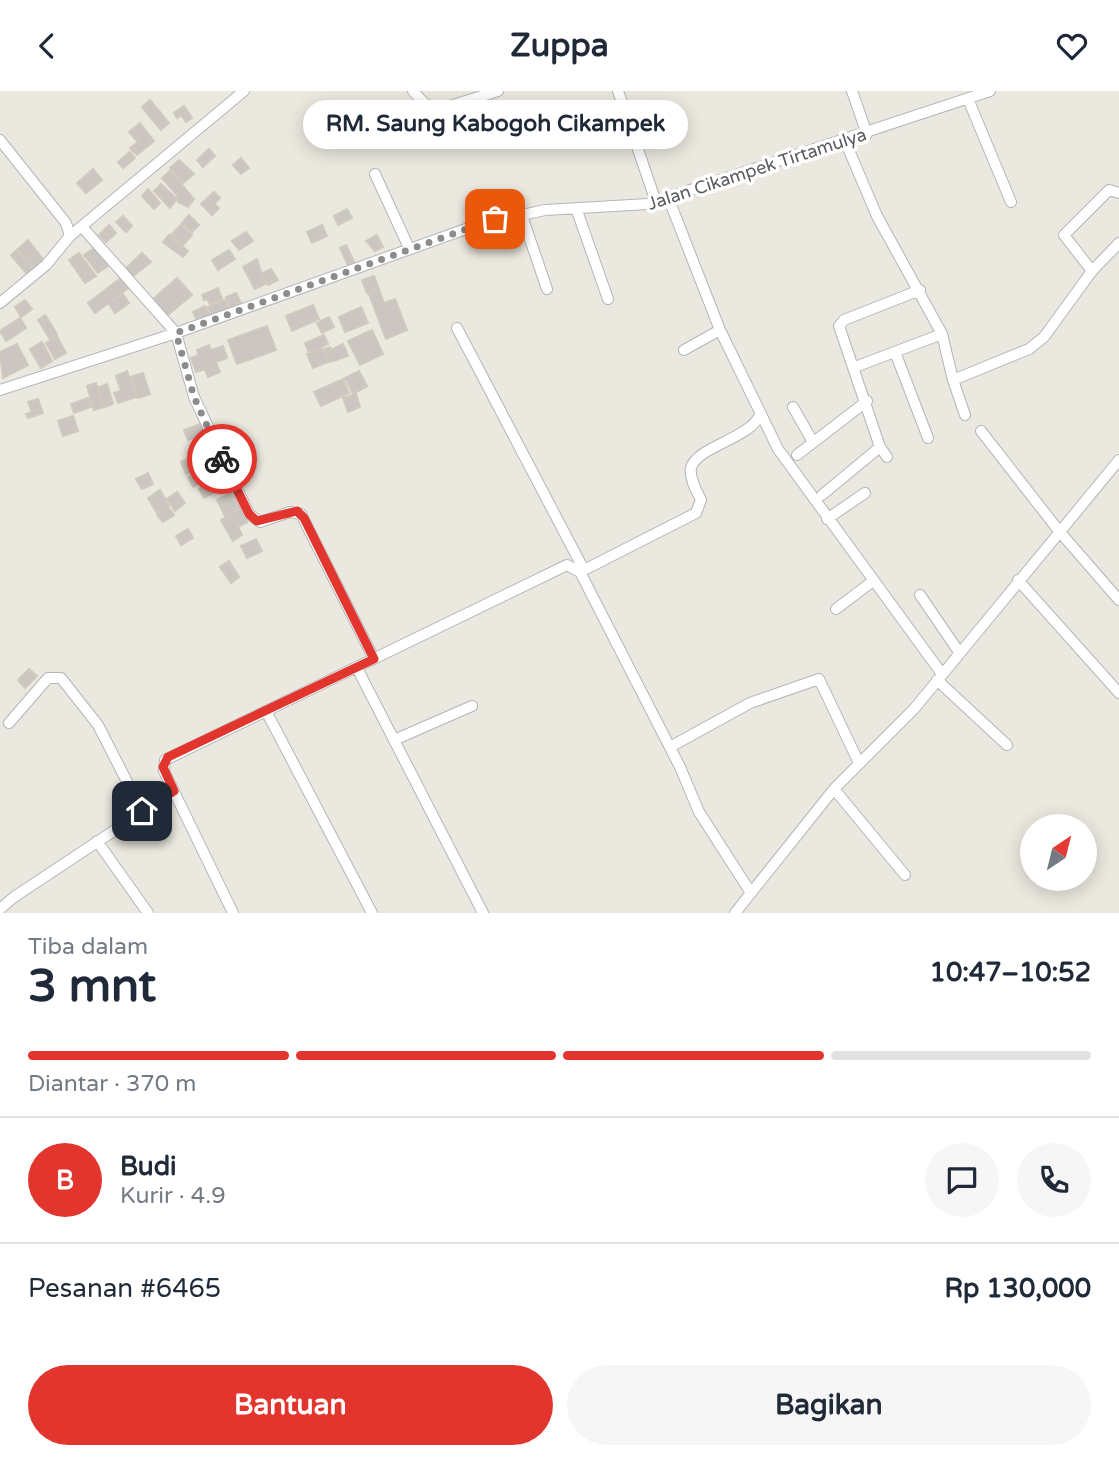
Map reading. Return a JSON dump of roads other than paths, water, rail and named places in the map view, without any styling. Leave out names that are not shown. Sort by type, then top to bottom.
[{"type":"street","points":[[0,303],[46,265],[70,236],[83,228],[244,91]]},
{"type":"street","points":[[413,91],[424,103],[437,110],[498,91]]},
{"type":"street","points":[[618,91],[656,202]]},
{"type":"street","points":[[852,91],[867,134]]},
{"type":"street","name":"Jalan Cikampek Tirtamulya","points":[[0,390],[176,333],[409,248],[520,213],[576,208],[636,207],[656,202],[990,91]]},
{"type":"street","points":[[968,99],[1011,202]]},
{"type":"street","points":[[0,140],[66,223],[70,236]]},
{"type":"street","points":[[845,141],[877,216],[942,334],[965,415]]},
{"type":"street","points":[[375,174],[409,248]]},
{"type":"street","points":[[1092,271],[1063,235],[1109,190],[1113,188],[1119,193]]},
{"type":"street","points":[[668,197],[720,330],[778,449],[939,677],[1007,745]]},
{"type":"street","points":[[576,208],[608,299]]},
{"type":"street","points":[[520,213],[547,289]]},
{"type":"street","points":[[83,228],[176,333],[199,408],[249,514],[260,522],[290,512],[301,515],[374,659]]},
{"type":"street","points":[[953,380],[1029,349],[1059,318],[1092,271],[1119,243]]},
{"type":"street","points":[[822,495],[884,452],[839,326],[841,322],[920,290]]},
{"type":"street","points":[[457,328],[670,747],[699,813],[751,893]]},
{"type":"street","points":[[684,350],[720,330]]},
{"type":"street","points":[[855,367],[942,334]]},
{"type":"street","points":[[895,352],[928,438]]},
{"type":"street","points":[[797,455],[867,401]]},
{"type":"street","points":[[793,407],[813,443]]},
{"type":"street","points":[[233,913],[163,767],[168,757],[567,565],[582,571],[696,513],[701,500],[691,474],[692,466],[699,458],[748,430],[760,415]]},
{"type":"street","points":[[981,432],[1059,531],[1119,600]]},
{"type":"street","points":[[735,913],[834,789],[858,761],[914,709],[1119,460]]},
{"type":"street","points":[[827,519],[865,493]]},
{"type":"street","points":[[1018,580],[1119,694]]},
{"type":"street","points":[[836,610],[873,581]]},
{"type":"street","points":[[919,595],[959,652]]},
{"type":"street","points":[[357,668],[484,913]]},
{"type":"street","points":[[9,723],[48,678],[61,678],[98,725],[142,811]]},
{"type":"street","points":[[670,747],[750,703],[819,679],[858,761]]},
{"type":"street","points":[[394,740],[472,706]]},
{"type":"street","points":[[266,711],[372,913]]},
{"type":"street","points":[[834,789],[905,875]]},
{"type":"street","points":[[0,909],[174,791]]},
{"type":"street","points":[[97,841],[148,913]]},
{"type":"place","name":"RM. Saung Kabogoh Cikampek","points":[[495,219]]}]
